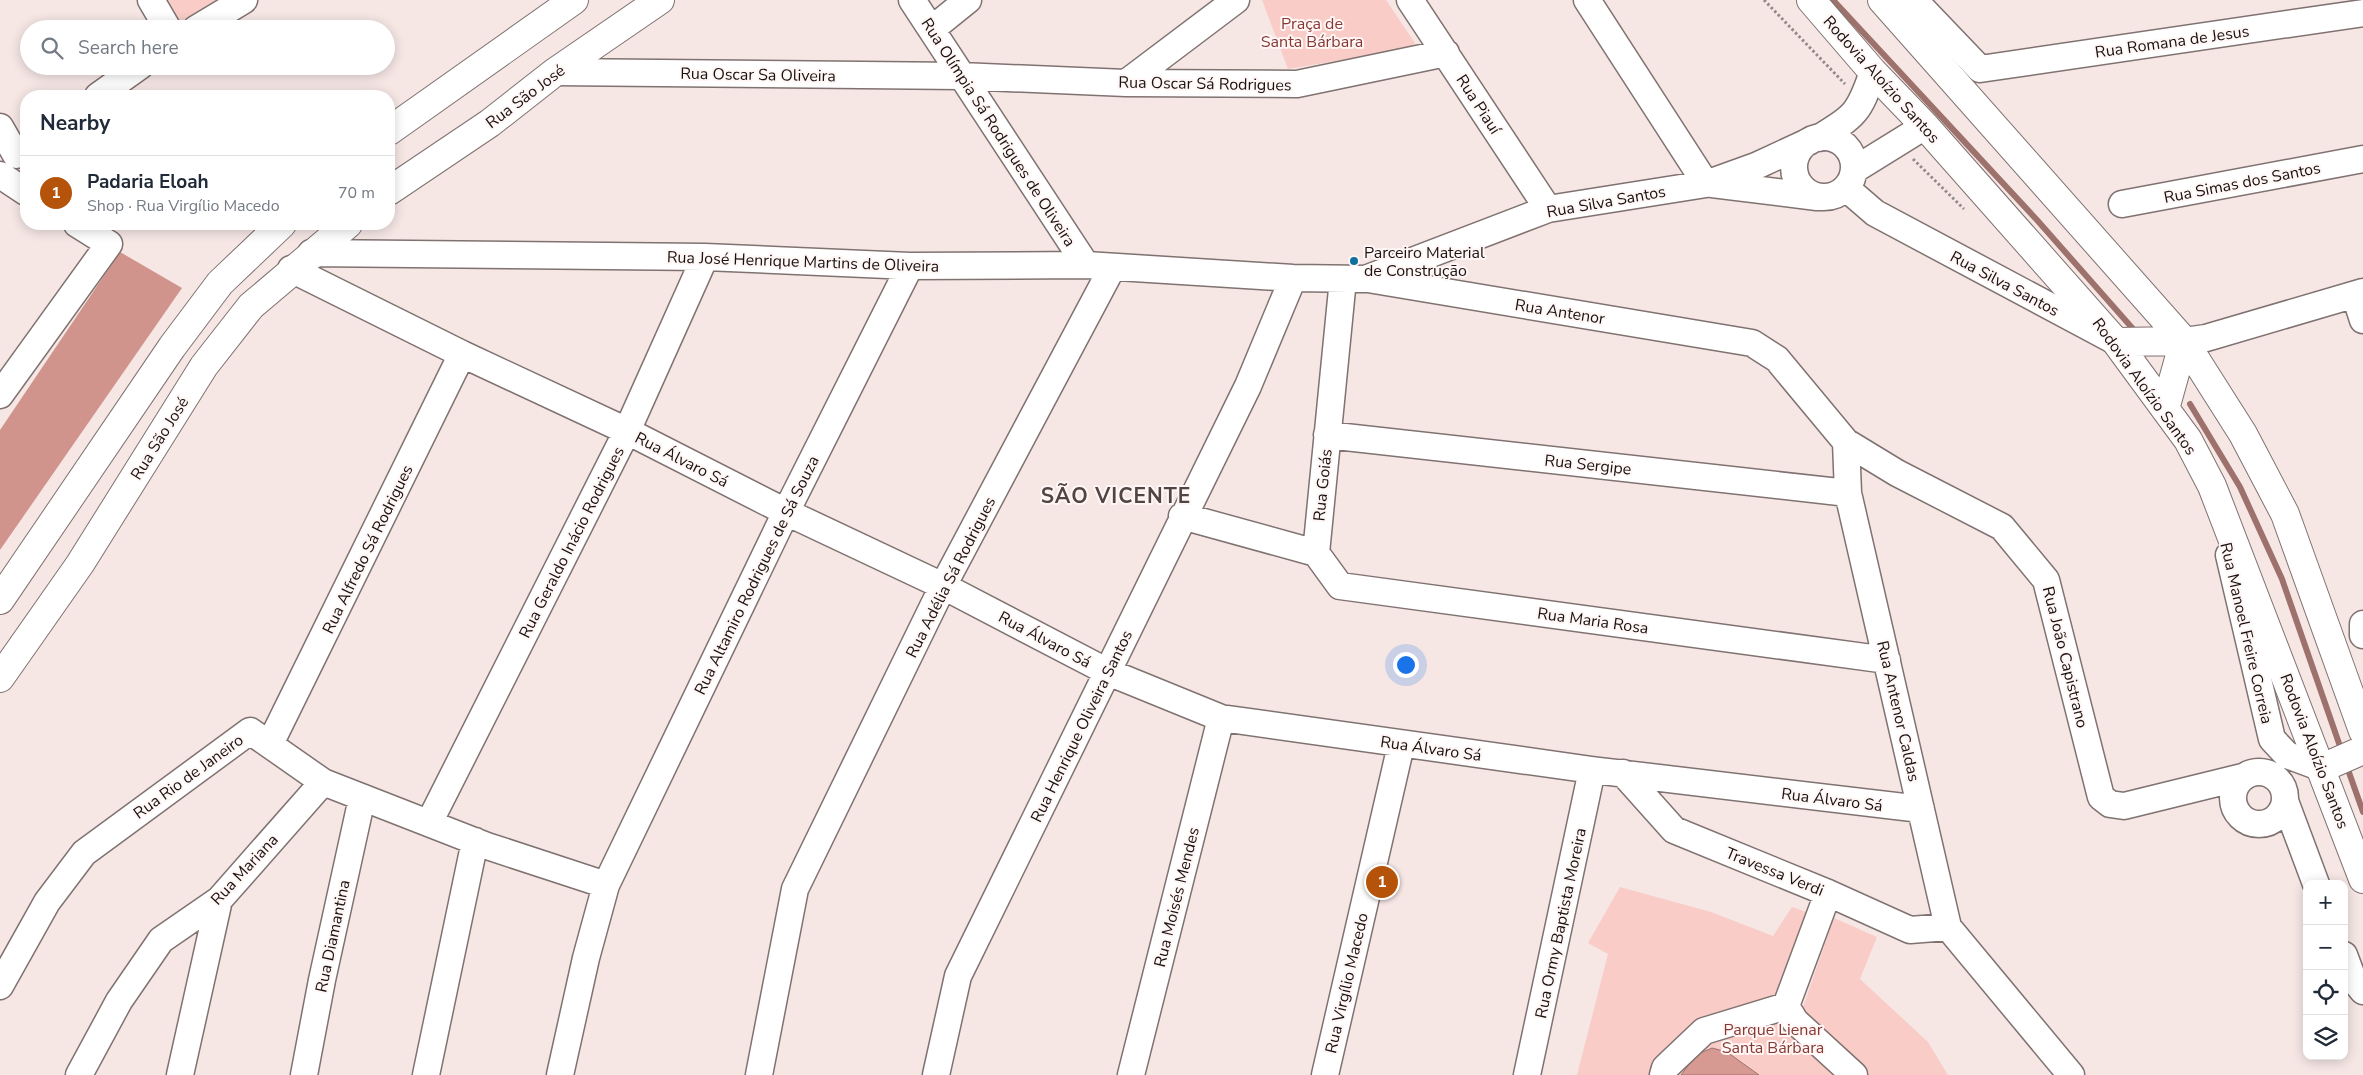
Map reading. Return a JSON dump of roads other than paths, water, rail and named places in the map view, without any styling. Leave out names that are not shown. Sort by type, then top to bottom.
[{"type":"main road","points":[[395,126],[574,0]]},
{"type":"main road","name":"Rua São José","points":[[395,187],[490,124],[555,72],[660,0]]},
{"type":"main road","name":"Rodovia Aloízio Santos","points":[[1811,0],[1873,72],[1925,126],[2116,342],[2188,440],[2348,752]]},
{"type":"main road","name":"Rodovia Aloízio Santos","points":[[1882,0],[2184,341],[2243,434],[2285,514],[2348,752],[2363,878]]},
{"type":"main road","points":[[0,600],[172,347],[220,283],[276,230]]},
{"type":"main road","name":"Rua São José","points":[[0,678],[80,564],[204,366],[251,306],[301,261],[340,230]]},
{"type":"main road","points":[[2116,342],[2184,341],[2165,408]]},
{"type":"street","points":[[151,0],[163,20]]},
{"type":"street","points":[[211,20],[244,0]]},
{"type":"street","name":"Rua Olímpia Sá Rodrigues de Oliveira","points":[[912,0],[1086,265]]},
{"type":"street","points":[[932,29],[968,0]]},
{"type":"street","points":[[1126,83],[1236,0]]},
{"type":"street","name":"Rua Piauí","points":[[1410,0],[1548,209]]},
{"type":"street","points":[[1587,0],[1706,184]]},
{"type":"street","name":"Rua Romana de Jesus","points":[[1914,0],[1980,69],[2363,13]]},
{"type":"street","name":"Rua Oscar Sá Rodrigues","points":[[961,76],[1126,83],[1297,84],[1446,53]]},
{"type":"street","name":"Rua Oscar Sa Oliveira","points":[[555,72],[961,76]]},
{"type":"street","name":"Rua Silva Santos","points":[[1355,279],[1548,209],[1706,184],[1756,166],[1814,139],[1850,119],[1862,102],[1873,72]]},
{"type":"street","points":[[106,90],[127,75]]},
{"type":"street","points":[[1850,179],[1853,161],[1844,146],[1837,140],[1814,139],[1797,154],[1794,172],[1802,188],[1818,197],[1838,194],[1850,179],[1896,142],[1925,126]]},
{"type":"street","points":[[0,127],[14,154]]},
{"type":"street","name":"Rua Simas dos Santos","points":[[2122,204],[2363,160]]},
{"type":"street","points":[[0,175],[20,188]]},
{"type":"street","name":"Rua Silva Santos","points":[[1850,179],[1876,214],[2116,342]]},
{"type":"street","name":"Rua Silva Santos","points":[[1706,184],[1818,197]]},
{"type":"street","points":[[0,395],[110,244],[87,230]]},
{"type":"street","name":"Rua José Henrique Martins de Oliveira","points":[[301,261],[705,257],[910,266],[1086,265],[1294,278]]},
{"type":"street","name":"Rua Geraldo Inácio Rodrigues","points":[[429,823],[627,431],[705,257]]},
{"type":"street","name":"Rua Álvaro Sá","points":[[301,261],[462,354],[627,431],[786,512],[943,586],[1108,672],[1221,718],[1401,745],[1592,770],[1922,809]]},
{"type":"street","name":"Rua Altamiro Rodrigues de Sá Souza","points":[[560,1075],[586,958],[606,886],[786,512],[910,266]]},
{"type":"street","name":"Rua Adélia Sá Rodrigues","points":[[759,1075],[795,889],[943,586],[1112,268]]},
{"type":"street","points":[[1294,278],[1355,279]]},
{"type":"street","name":"Rua Henrique Oliveira Santos","points":[[936,1075],[958,976],[1108,672],[1182,516],[1248,386],[1294,278]]},
{"type":"street","name":"Rua Antenor","points":[[1355,279],[1752,343],[1777,359],[1846,442]]},
{"type":"street","name":"Rua Goiás","points":[[1316,553],[1328,435],[1355,279]]},
{"type":"street","points":[[2184,341],[2206,338],[2359,293],[2363,320]]},
{"type":"street","name":"Rua Alfredo Sá Rodrigues","points":[[270,744],[462,354]]},
{"type":"street","name":"Rua Sergipe","points":[[1328,435],[1848,493]]},
{"type":"street","name":"Rua Antenor Caldas","points":[[1846,442],[1848,493],[1948,927],[2071,1075]]},
{"type":"street","name":"Rua João Capistrano","points":[[1846,442],[1897,473],[2002,527],[2046,580],[2101,796],[2110,804],[2124,806],[2245,775]]},
{"type":"street","name":"Rua Manoel Freire Correia","points":[[2212,486],[2272,739],[2245,775]]},
{"type":"street","points":[[1182,516],[1316,553]]},
{"type":"street","name":"Rua Maria Rosa","points":[[1316,553],[1340,586],[1887,660]]},
{"type":"street","points":[[2363,624],[2363,635]]},
{"type":"street","name":"Rua Moisés Mendes","points":[[1131,1075],[1221,718]]},
{"type":"street","name":"Rua Rio de Janeiro","points":[[0,986],[47,902],[84,852],[250,731],[322,782],[475,841],[606,886]]},
{"type":"street","points":[[2272,739],[2287,755],[2348,752]]},
{"type":"street","name":"Rua Virgílio Macedo","points":[[1325,1075],[1401,745]]},
{"type":"street","points":[[2261,824],[2277,817],[2285,796],[2348,752]]},
{"type":"street","name":"Rua Ormy Baptista Moreira","points":[[1527,1075],[1592,770]]},
{"type":"street","points":[[2299,842],[2261,824],[2243,820],[2233,804],[2232,794],[2235,785],[2245,775],[2266,772],[2281,783],[2299,842],[2314,880]]},
{"type":"street","name":"Travessa Verdi","points":[[1622,773],[1674,830],[1828,893],[1910,930],[1948,927]]},
{"type":"street","name":"Rua Mariana","points":[[79,1075],[119,1000],[161,940],[219,900],[322,782]]},
{"type":"street","name":"Rua João Capistrano","points":[[2188,791],[2233,804]]},
{"type":"street","name":"Rua Diamantina","points":[[304,1075],[326,961],[362,798]]},
{"type":"street","points":[[426,1075],[475,841]]},
{"type":"street","points":[[1786,1006],[1828,893]]},
{"type":"street","points":[[180,1075],[219,900]]},
{"type":"street","points":[[2354,975],[2363,1011]]},
{"type":"street","points":[[1663,1075],[1665,1068],[1704,1031],[1786,1006]]},
{"type":"street","points":[[1786,1006],[1795,1021],[1854,1075]]},
{"type":"waterway","points":[[1833,0],[2037,220],[2134,330]]},
{"type":"waterway","points":[[2190,404],[2240,487],[2282,579],[2342,752]]},
{"type":"waterway","points":[[2346,764],[2363,812]]},
{"type":"place","name":"Parceiro Material de Construção","points":[[1354,261]]},
{"type":"place","name":"Padaria Eloah","points":[[1382,882]]},
{"type":"district","name":"SÃO VICENTE","points":[[1116,496]]},
{"type":"park label","name":"Praça de Santa Bárbara","points":[[1312,32]]},
{"type":"park label","name":"Parque Lienar Santa Bárbara","points":[[1773,1038]]}]
